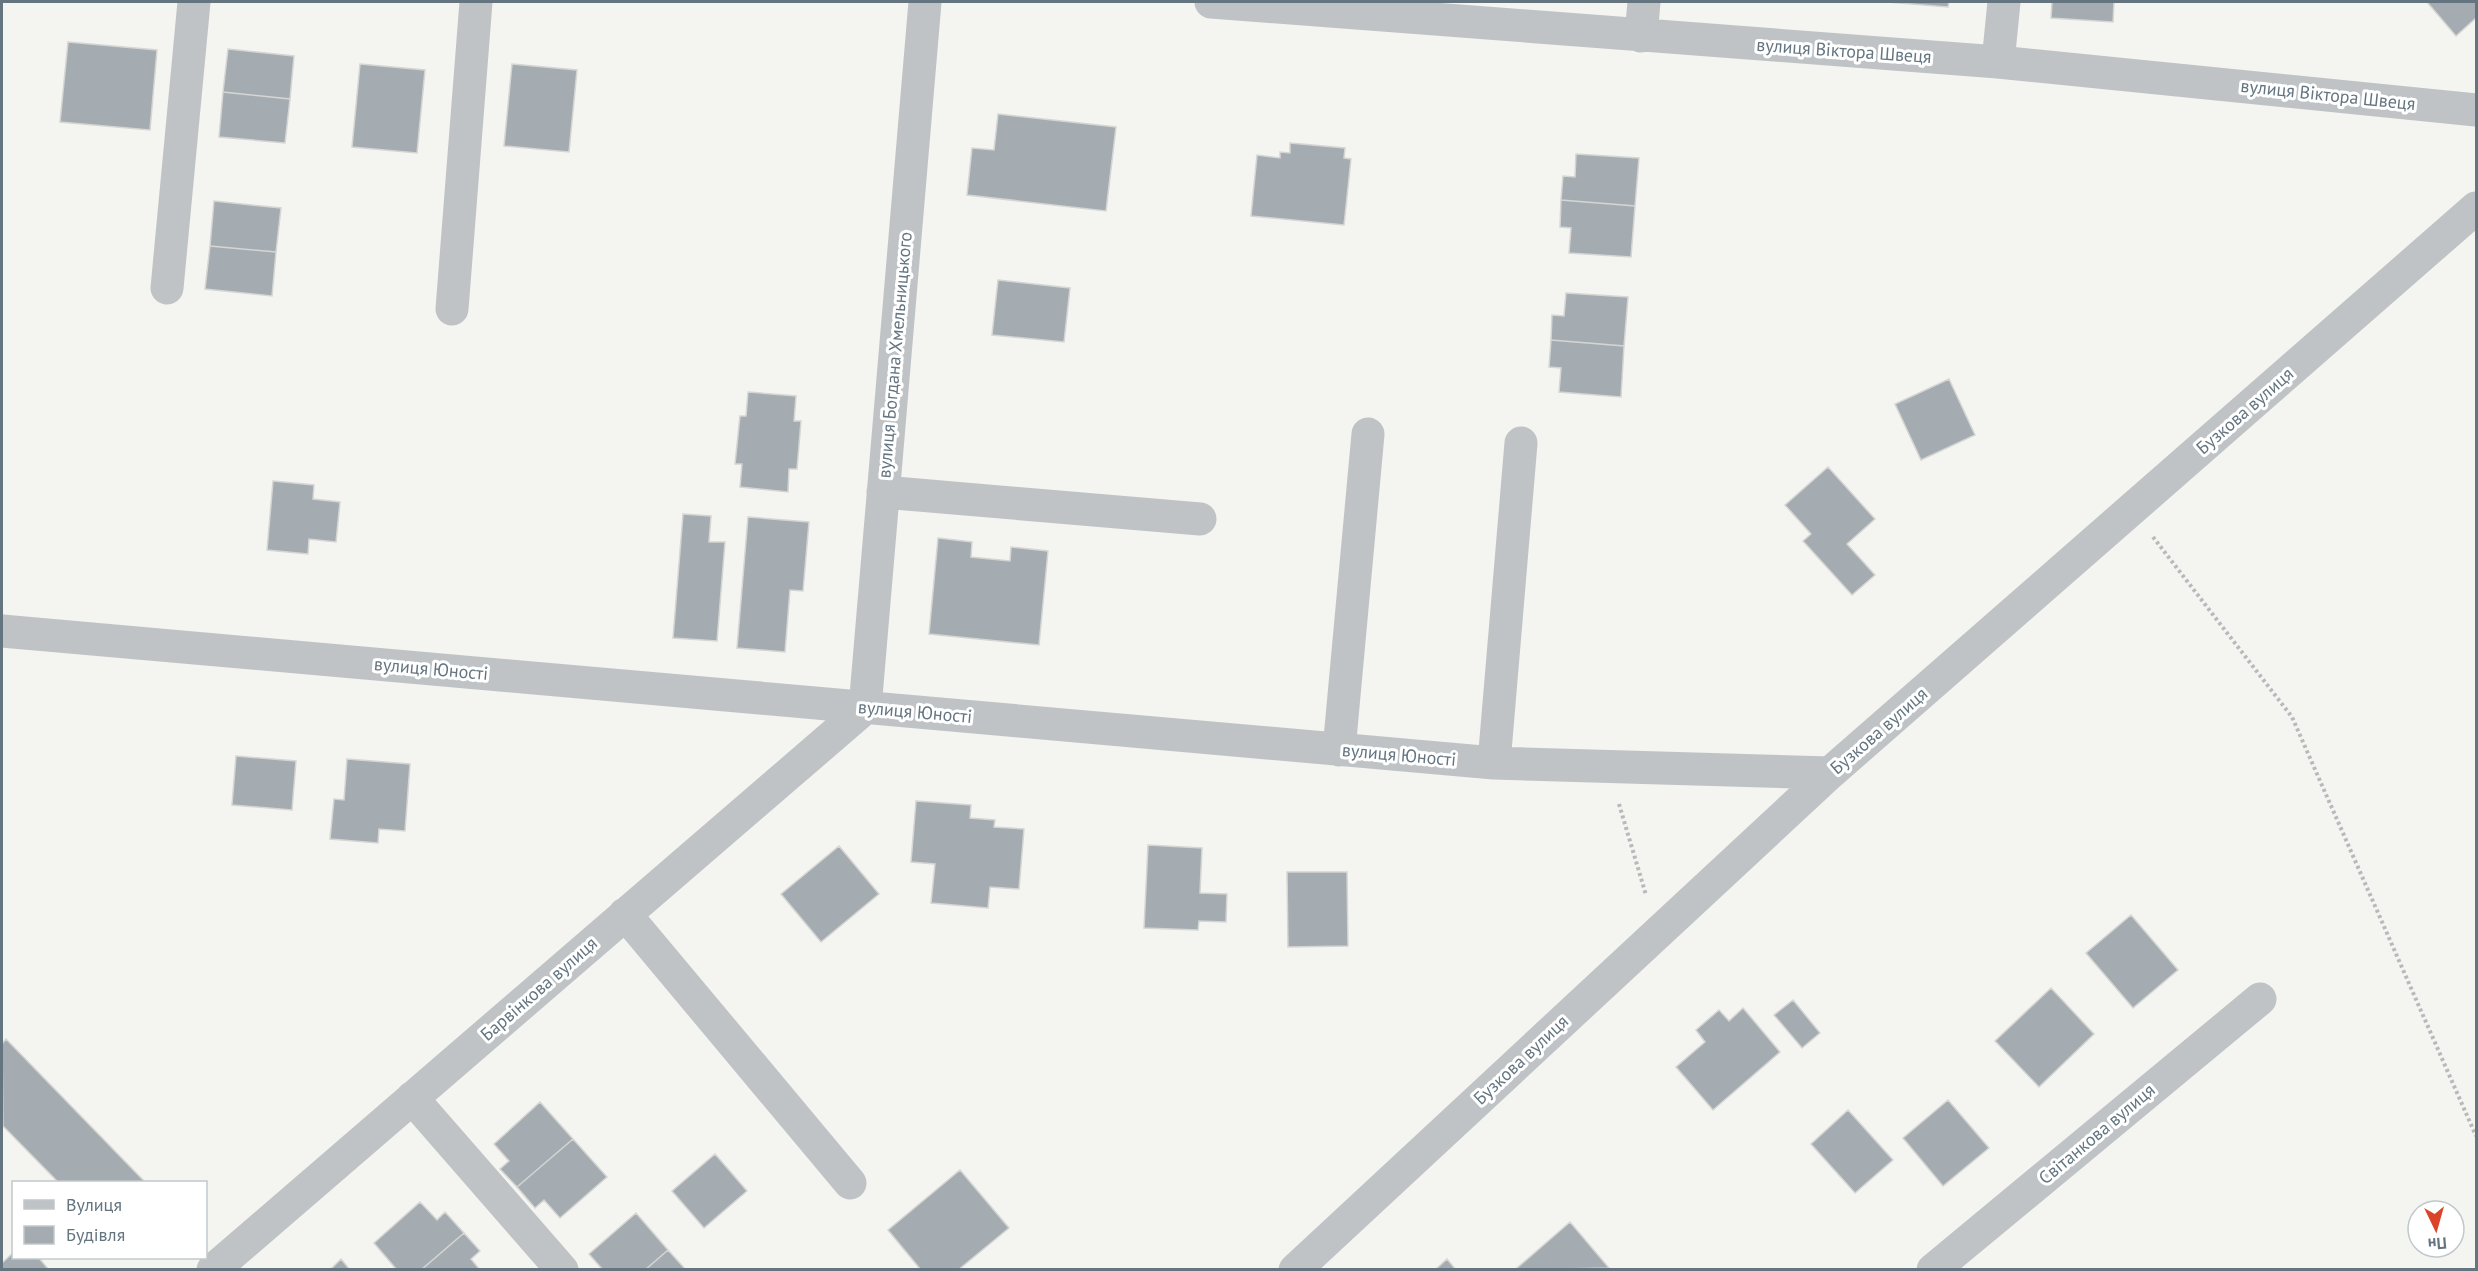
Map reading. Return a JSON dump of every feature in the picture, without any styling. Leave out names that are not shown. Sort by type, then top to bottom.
[{"type":"street","points":[[167,288],[194,2]]},
{"type":"street","points":[[452,309],[476,2]]},
{"type":"street","name":"вулиця Богдана Хмельницького","points":[[865,708],[925,2]]},
{"type":"street","name":"вулиця Віктора Швеця","points":[[1211,2],[1282,4],[1641,36],[1998,62],[2476,112]]},
{"type":"street","points":[[1641,36],[1644,2]]},
{"type":"street","points":[[1998,62],[2004,2]]},
{"type":"street","name":"Бузкова вулиця","points":[[1295,1269],[1830,773],[2476,208]]},
{"type":"street","points":[[1339,750],[1368,434]]},
{"type":"street","points":[[1494,764],[1521,443]]},
{"type":"street","points":[[883,492],[1200,519]]},
{"type":"street","name":"вулиця Юності","points":[[2,631],[1494,764],[1830,773]]},
{"type":"street","name":"Барвінкова вулиця","points":[[213,1269],[865,708]]},
{"type":"street","points":[[625,914],[850,1183]]},
{"type":"street","name":"Світанкова вулиця","points":[[1934,1269],[2260,999]]},
{"type":"street","points":[[412,1098],[562,1269]]},
{"type":"path","points":[[2132,510],[2292,717],[2476,1136]]},
{"type":"path","points":[[1608,767],[1658,933]]},
{"type":"building","points":[[1887,2],[1949,2],[1948,7]]},
{"type":"building","points":[[2052,2],[2114,2],[2113,22],[2051,18]]},
{"type":"building","points":[[2427,2],[2476,2],[2476,18],[2456,36]]},
{"type":"building","points":[[68,42],[157,50],[150,130],[60,122]]},
{"type":"building","points":[[228,49],[294,56],[290,99],[223,92]]},
{"type":"building","points":[[360,64],[425,70],[417,153],[352,147]]},
{"type":"building","points":[[512,64],[577,70],[569,152],[504,146]]},
{"type":"building","points":[[223,92],[290,99],[285,143],[219,137]]},
{"type":"building","points":[[998,114],[1116,127],[1106,211],[967,195],[972,148],[994,150]]},
{"type":"building","points":[[1290,143],[1345,148],[1344,158],[1351,159],[1344,225],[1251,216],[1257,155],[1280,158],[1280,152],[1290,153]]},
{"type":"building","points":[[1576,154],[1639,158],[1635,206],[1561,200],[1563,176],[1575,177]]},
{"type":"building","points":[[1561,200],[1635,206],[1631,257],[1569,253],[1571,228],[1560,227]]},
{"type":"building","points":[[214,201],[281,208],[276,252],[210,246]]},
{"type":"building","points":[[210,246],[276,252],[272,296],[205,289]]},
{"type":"building","points":[[998,280],[1070,288],[1064,342],[992,335]]},
{"type":"building","points":[[1566,293],[1628,297],[1624,346],[1551,340],[1552,315],[1564,316]]},
{"type":"building","points":[[1551,340],[1624,346],[1621,397],[1559,392],[1561,368],[1549,367]]},
{"type":"building","points":[[1949,379],[1975,435],[1921,460],[1895,404]]},
{"type":"building","points":[[748,392],[796,396],[794,421],[801,421],[797,469],[789,469],[788,492],[740,487],[742,464],[735,464],[740,416],[746,416]]},
{"type":"building","points":[[1828,467],[1875,519],[1847,544],[1875,575],[1852,595],[1803,541],[1811,534],[1785,505]]},
{"type":"building","points":[[273,481],[314,485],[313,499],[340,502],[336,542],[309,539],[308,554],[267,550]]},
{"type":"building","points":[[683,514],[711,516],[709,542],[725,542],[717,641],[673,638]]},
{"type":"building","points":[[748,517],[809,522],[803,591],[790,590],[785,652],[737,648]]},
{"type":"building","points":[[938,538],[972,542],[971,557],[1010,561],[1011,547],[1048,551],[1039,645],[929,634]]},
{"type":"building","points":[[236,756],[296,761],[292,810],[232,805]]},
{"type":"building","points":[[347,759],[410,764],[405,831],[379,829],[378,843],[330,839],[334,799],[344,800]]},
{"type":"building","points":[[916,801],[971,805],[970,818],[995,820],[994,827],[1024,829],[1019,889],[990,887],[988,908],[931,903],[935,864],[911,862]]},
{"type":"building","points":[[1148,845],[1202,848],[1200,893],[1227,894],[1226,922],[1199,921],[1198,930],[1144,928]]},
{"type":"building","points":[[839,846],[879,894],[821,942],[781,894]]},
{"type":"building","points":[[1287,872],[1347,872],[1348,946],[1288,947]]},
{"type":"building","points":[[2131,915],[2178,970],[2133,1008],[2086,953]]},
{"type":"building","points":[[2051,988],[2094,1034],[2039,1087],[1995,1041]]},
{"type":"building","points":[[1793,1000],[1820,1033],[1802,1048],[1774,1015]]},
{"type":"building","points":[[1743,1008],[1780,1052],[1713,1110],[1676,1067],[1705,1042],[1696,1030],[1719,1010],[1729,1021]]},
{"type":"building","points":[[6,1039],[144,1181],[57,1181],[3,1126],[2,1044]]},
{"type":"building","points":[[1948,1100],[1989,1148],[1943,1186],[1903,1138]]},
{"type":"building","points":[[540,1102],[573,1139],[517,1187],[500,1169],[509,1161],[494,1144]]},
{"type":"building","points":[[1848,1110],[1893,1160],[1855,1193],[1811,1144]]},
{"type":"building","points":[[573,1139],[607,1177],[560,1218],[544,1200],[535,1208],[517,1187]]},
{"type":"building","points":[[715,1154],[747,1191],[704,1228],[672,1191]]},
{"type":"building","points":[[960,1170],[1009,1228],[958,1270],[921,1270],[888,1230]]},
{"type":"building","points":[[420,1202],[437,1220],[445,1212],[464,1233],[421,1270],[397,1270],[374,1243]]},
{"type":"building","points":[[636,1213],[668,1250],[645,1270],[603,1270],[589,1254]]},
{"type":"building","points":[[1570,1222],[1609,1268],[1518,1270],[1517,1268]]},
{"type":"building","points":[[464,1233],[480,1251],[471,1259],[480,1270],[421,1270]]},
{"type":"building","points":[[668,1250],[686,1270],[645,1270]]},
{"type":"building","points":[[12,1254],[12,1259],[40,1259],[49,1270],[2,1270],[2,1263]]},
{"type":"building","points":[[341,1259],[350,1270],[330,1270]]},
{"type":"building","points":[[1447,1259],[1456,1270],[1435,1270]]}]
